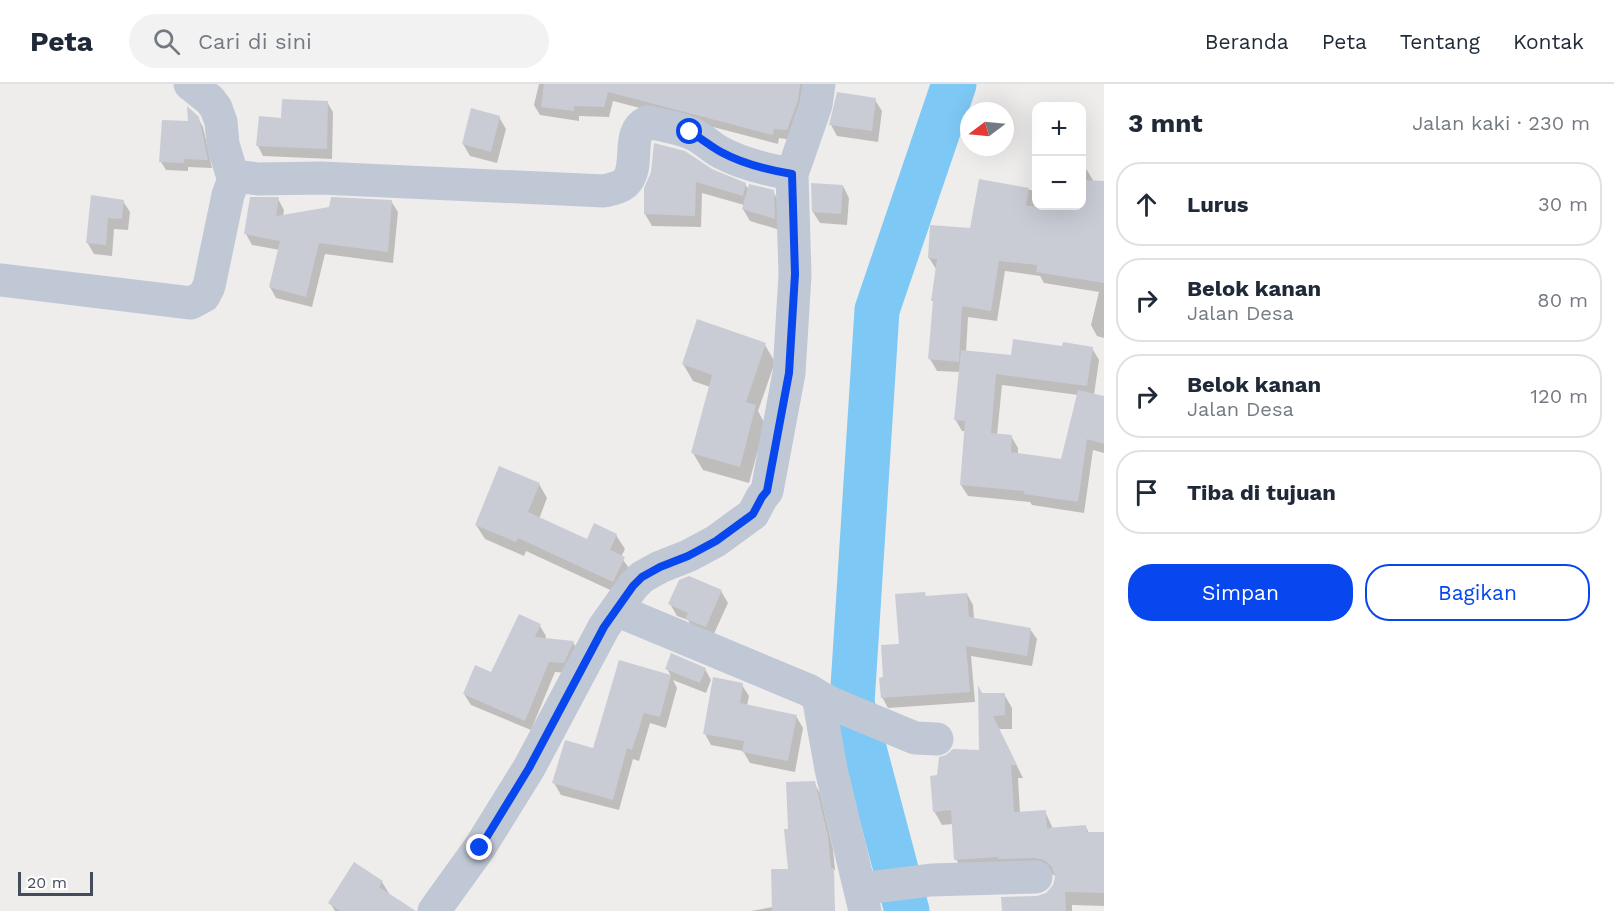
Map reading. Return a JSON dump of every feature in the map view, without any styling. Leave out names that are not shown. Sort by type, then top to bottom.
[{"type":"street","points":[[190,84],[210,100],[216,108],[221,122],[223,144],[228,162],[235,176],[258,179],[321,178],[604,191],[618,187],[626,181],[631,172],[636,131],[640,125],[647,122],[690,132],[722,153],[741,162],[792,174]]},
{"type":"street","points":[[434,911],[480,848],[529,768],[604,627],[633,586],[642,577],[660,567],[688,556],[716,541],[753,514],[767,491],[789,373],[795,274],[792,174],[816,105],[819,84]]},
{"type":"street","points":[[0,280],[191,303],[204,296],[214,264],[228,195],[235,176]]},
{"type":"street","points":[[616,610],[808,690],[897,732],[915,738],[937,739]]},
{"type":"street","points":[[826,700],[831,769],[863,900],[931,880],[1036,877]]},
{"type":"building","points":[[544,84],[800,84],[798,101],[787,130],[774,129],[773,135],[608,92],[604,107],[574,106],[574,111],[541,107]]},
{"type":"building","points":[[837,92],[876,98],[872,131],[829,125]]},
{"type":"building","points":[[282,99],[328,101],[327,149],[256,146],[259,116],[281,118]]},
{"type":"building","points":[[187,106],[199,117],[208,160],[184,159],[184,163],[159,162],[162,120],[188,121]]},
{"type":"building","points":[[471,108],[500,116],[491,152],[462,144]]},
{"type":"building","points":[[654,143],[685,151],[712,169],[746,183],[743,196],[696,182],[695,216],[644,214],[644,188],[651,172]]},
{"type":"building","points":[[979,179],[1029,188],[1026,206],[1032,206],[1032,210],[1086,210],[1086,180],[1104,181],[1104,283],[1036,272],[1037,265],[999,261],[991,311],[962,306],[959,362],[928,359],[933,301],[931,301],[937,259],[928,258],[930,225],[970,228]]},
{"type":"building","points":[[811,183],[843,185],[841,214],[812,212]]},
{"type":"building","points":[[749,184],[774,190],[775,219],[742,209]]},
{"type":"building","points":[[91,195],[124,200],[122,219],[108,218],[106,245],[86,243]]},
{"type":"building","points":[[250,197],[279,197],[276,216],[329,207],[331,197],[392,200],[388,252],[319,243],[306,297],[269,287],[280,241],[244,234]]},
{"type":"building","points":[[697,319],[766,343],[746,402],[756,405],[740,467],[691,453],[712,375],[682,364]]},
{"type":"building","points":[[1013,339],[1062,346],[1063,342],[1093,347],[1087,386],[996,374],[991,433],[1012,435],[1011,452],[1061,459],[1078,390],[1104,396],[1104,444],[1087,439],[1078,502],[1024,494],[1024,491],[960,485],[965,421],[954,420],[961,350],[1011,355]]},
{"type":"building","points":[[499,466],[540,483],[528,512],[587,539],[594,523],[617,534],[610,550],[625,557],[613,582],[518,538],[516,542],[475,525]]},
{"type":"building","points":[[689,576],[722,590],[706,627],[685,619],[688,613],[668,604],[679,580]]},
{"type":"building","points":[[925,592],[926,596],[967,593],[969,617],[1031,628],[1027,656],[966,646],[970,692],[881,698],[879,678],[883,677],[881,645],[899,644],[895,594]]},
{"type":"building","points":[[519,614],[541,624],[535,637],[574,641],[564,663],[549,662],[525,721],[463,694],[475,665],[491,672]]},
{"type":"building","points":[[671,653],[706,668],[700,683],[665,669]]},
{"type":"building","points":[[619,660],[671,675],[660,717],[644,713],[632,750],[627,748],[613,800],[552,783],[565,740],[593,748]]},
{"type":"building","points":[[713,677],[743,683],[740,703],[797,715],[788,761],[742,752],[744,741],[703,734]]},
{"type":"building","points":[[978,685],[982,693],[1005,693],[1005,715],[993,716],[1017,765],[1011,765],[1014,812],[1046,810],[1047,828],[1086,825],[1087,832],[1104,832],[1104,893],[1065,892],[1066,911],[1002,911],[1001,897],[1037,896],[1046,893],[1053,885],[1055,877],[1052,867],[1044,860],[1035,858],[998,859],[998,857],[954,860],[951,810],[933,812],[930,776],[937,775],[939,757],[953,749],[979,750]]},
{"type":"building","points":[[815,781],[828,837],[831,868],[834,868],[835,911],[772,911],[771,869],[788,869],[784,829],[788,829],[786,782]]},
{"type":"building","points":[[354,862],[383,881],[379,887],[416,911],[340,911],[328,903]]},
{"type":"waterway","points":[[907,911],[852,703],[877,310],[954,84]]},
{"type":"route","points":[[480,848],[529,768],[604,627],[633,586],[642,577],[660,567],[688,556],[716,541],[753,514],[767,491],[789,373],[795,274],[792,174],[741,162],[722,153],[690,132]]}]
